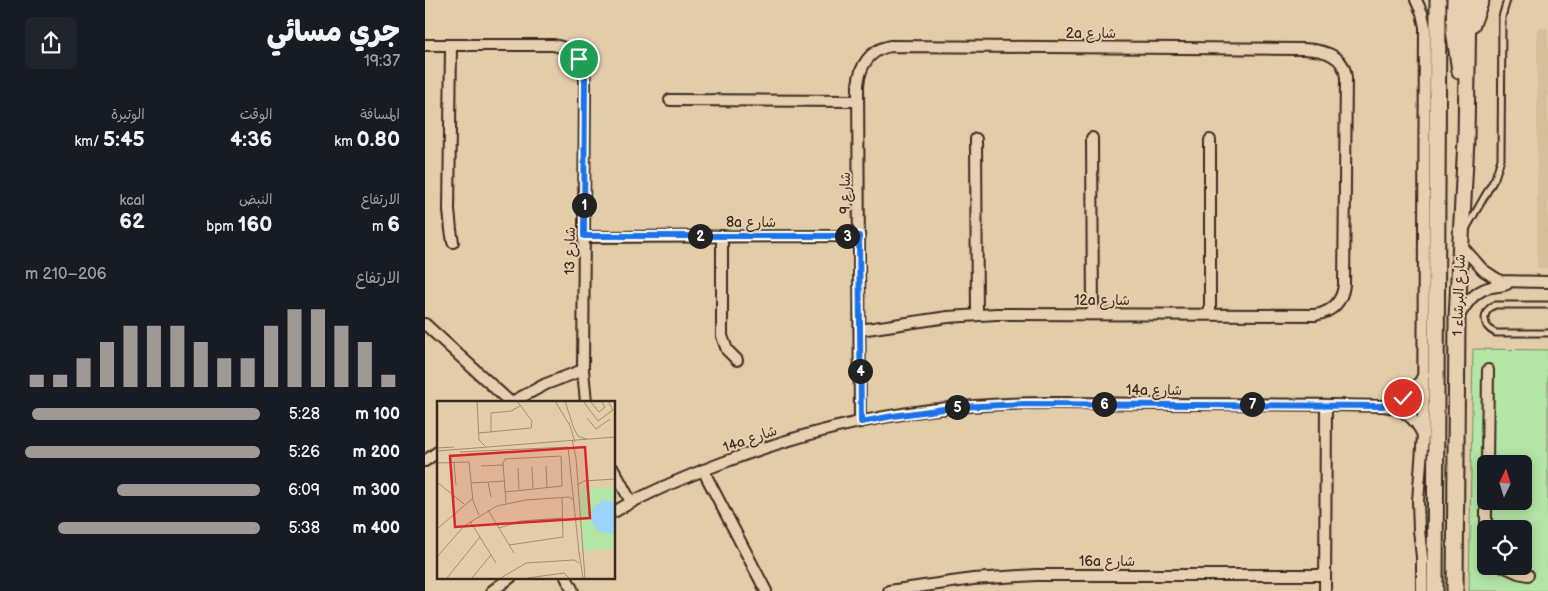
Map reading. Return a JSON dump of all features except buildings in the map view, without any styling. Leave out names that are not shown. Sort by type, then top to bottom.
[{"type":"street","points":[[1416,0],[1431,44],[1423,434],[1418,501],[1419,530],[1423,557],[1422,591]]},
{"type":"street","points":[[1431,0],[1438,25]]},
{"type":"street","name":"شارع البرشاء 1","points":[[1435,591],[1437,354],[1431,44],[1438,25],[1439,0]]},
{"type":"street","points":[[1455,0],[1455,46],[1467,91]]},
{"type":"street","name":"شارع البرشاء 1","points":[[1455,591],[1457,318],[1466,140],[1468,0]]},
{"type":"street","points":[[1467,40],[1481,0]]},
{"type":"street","points":[[425,45],[451,46],[449,210],[453,242]]},
{"type":"street","name":"شارع 13","points":[[451,46],[546,45],[565,48],[570,50],[579,59],[584,70],[583,370],[586,401]]},
{"type":"street","name":"2a شارع","points":[[868,57],[873,52],[884,47],[896,46],[1317,50],[1333,54],[1343,65],[1346,74],[1345,280],[1340,302]]},
{"type":"street","name":"شارع 9","points":[[861,422],[858,101],[859,77],[868,57]]},
{"type":"street","points":[[670,100],[858,101]]},
{"type":"street","points":[[1092,138],[1093,313]]},
{"type":"street","points":[[977,139],[977,315]]},
{"type":"street","points":[[1210,140],[1210,314]]},
{"type":"street","name":"8a شارع","points":[[584,236],[859,236]]},
{"type":"street","points":[[722,236],[722,336],[727,350],[737,360]]},
{"type":"street","points":[[1461,243],[1476,264],[1500,281],[1548,282]]},
{"type":"street","points":[[1457,318],[1468,302],[1479,291],[1492,286],[1516,282]]},
{"type":"street","name":"12a شارع","points":[[860,330],[977,315],[1093,313],[1315,315],[1331,309],[1340,302]]},
{"type":"street","points":[[425,324],[510,401]]},
{"type":"street","name":"14a شارع","points":[[1382,406],[1397,402],[1410,394],[1437,354]]},
{"type":"street","points":[[513,401],[546,384],[583,370]]},
{"type":"street","points":[[1487,455],[1488,370]]},
{"type":"street","name":"14a شارع","points":[[615,511],[631,502],[703,470],[787,440],[861,422],[933,410],[1017,404],[1390,406],[1404,411],[1415,421],[1423,434]]},
{"type":"street","points":[[1325,591],[1326,405]]},
{"type":"street","points":[[425,461],[437,452]]},
{"type":"street","points":[[703,470],[766,591]]},
{"type":"street","points":[[615,472],[631,502]]},
{"type":"street","name":"16a شارع","points":[[889,591],[949,581],[1036,575],[1325,575]]},
{"type":"street","points":[[492,591],[510,578]]},
{"type":"street","points":[[566,578],[573,591]]},
{"type":"lane","points":[[1461,243],[1475,212],[1495,178],[1501,159],[1501,17],[1507,0]]},
{"type":"lane","points":[[1548,305],[1495,305],[1488,309],[1485,317],[1488,329],[1496,333],[1548,333]]},
{"type":"shaded area","points":[[1537,28],[1548,28],[1548,268],[1537,268]]},
{"type":"green space","points":[[1473,349],[1548,350],[1548,591],[1469,591]]},
{"type":"route","points":[[579,59],[585,76],[584,236],[859,236],[861,422],[925,411],[992,405],[1059,403],[1382,406],[1397,402],[1403,398]]}]
